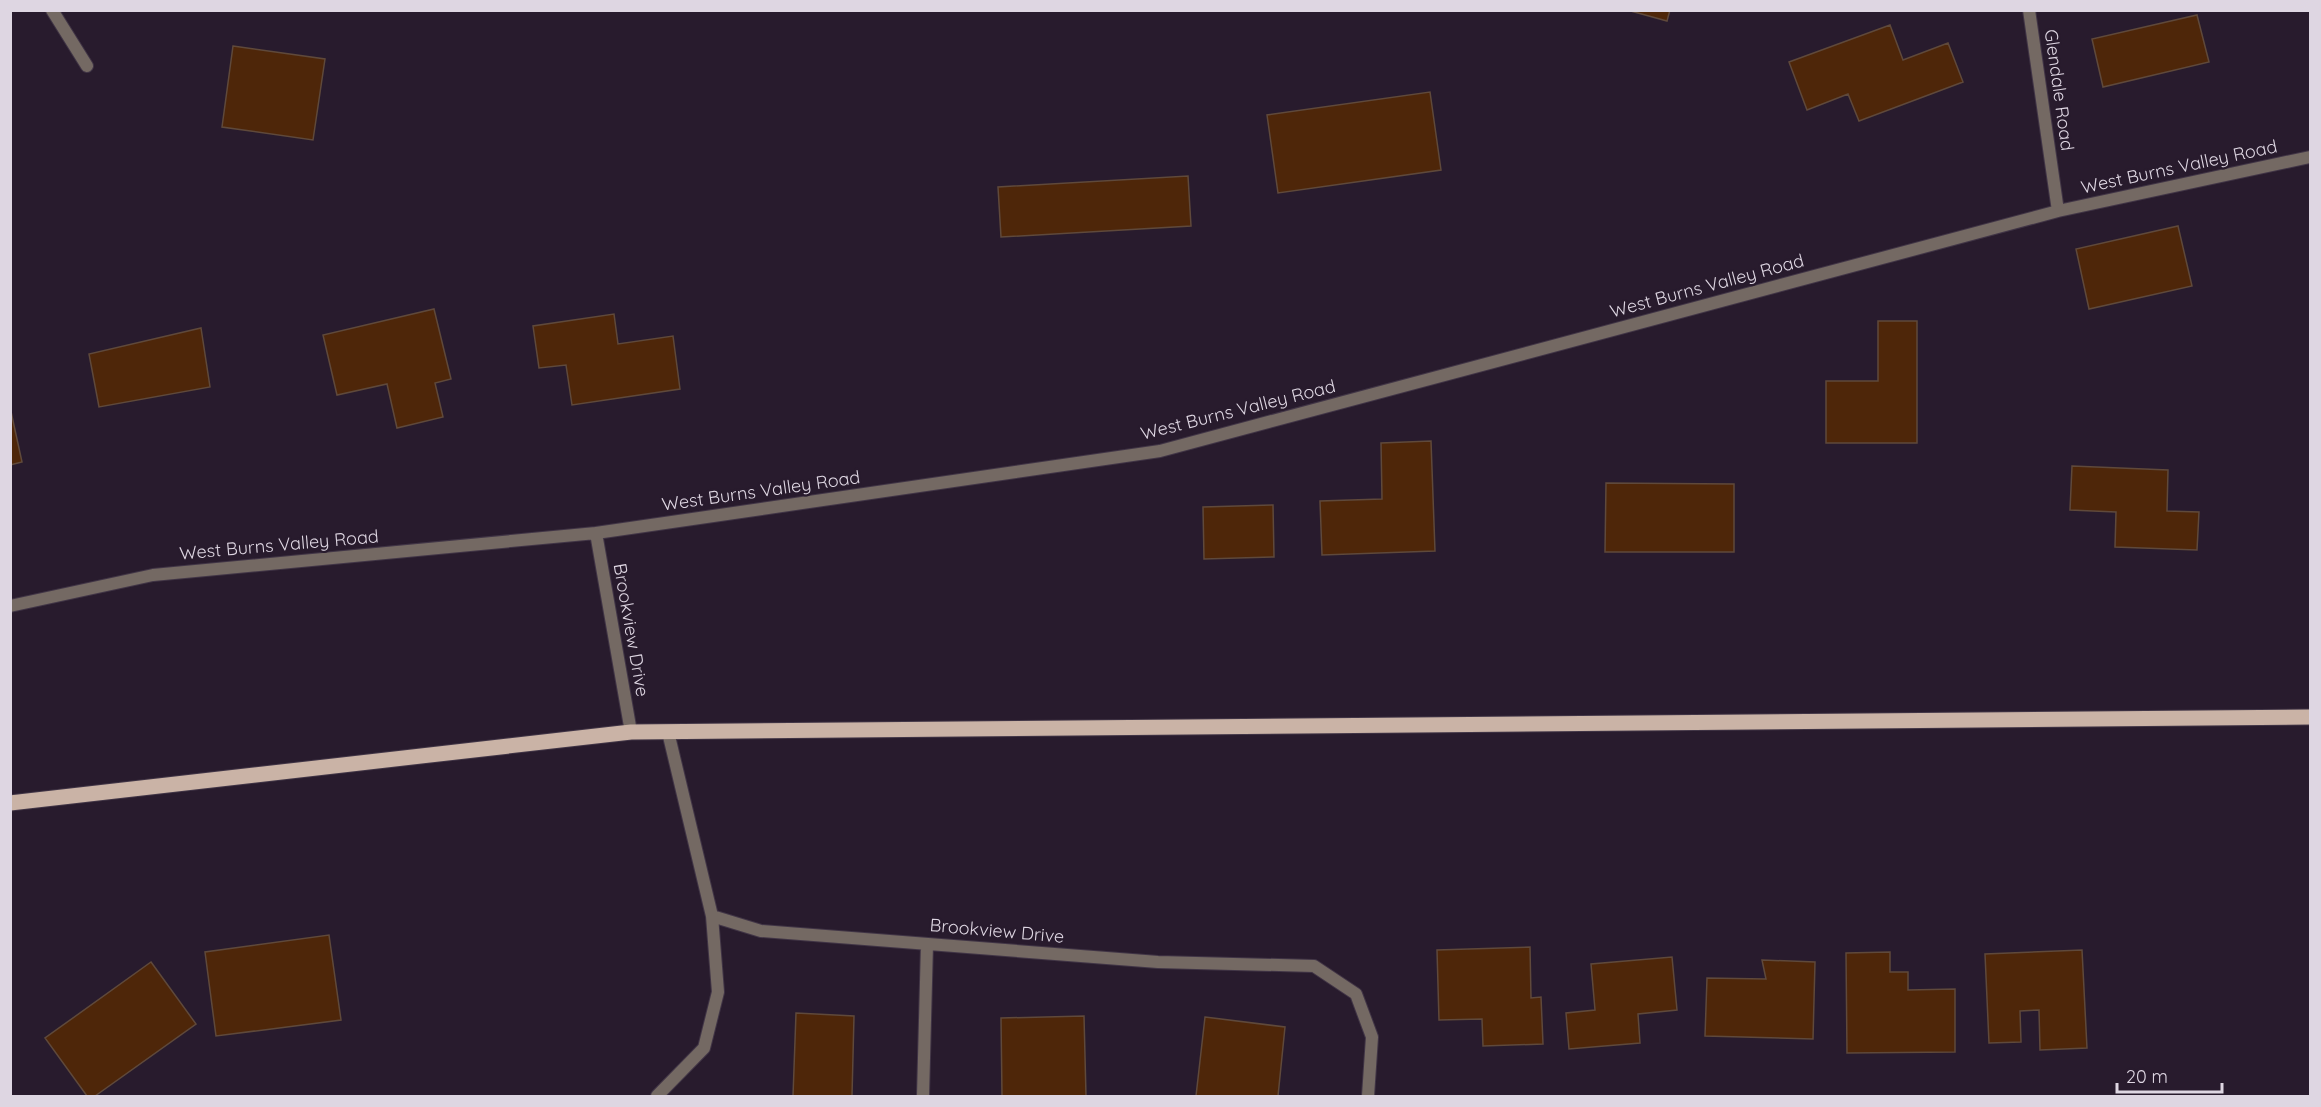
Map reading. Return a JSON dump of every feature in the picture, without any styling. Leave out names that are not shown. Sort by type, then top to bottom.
[{"type":"main road","points":[[10,803],[631,732],[2310,717]]},
{"type":"street","points":[[52,10],[87,66]]},
{"type":"street","name":"Glendale Road","points":[[2030,10],[2058,211]]},
{"type":"street","name":"West Burns Valley Road","points":[[10,606],[153,575],[596,533],[1160,451],[2058,211],[2310,158]]},
{"type":"street","name":"Brookview Drive","points":[[596,533],[631,732]]},
{"type":"street","points":[[657,1096],[704,1048],[718,992],[712,916],[668,732]]},
{"type":"street","name":"Brookview Drive","points":[[712,916],[761,931],[1158,962],[1314,966],[1356,994],[1372,1037],[1368,1096]]},
{"type":"street","points":[[923,1096],[927,944]]},
{"type":"building","points":[[1627,10],[1670,10],[1667,21]]},
{"type":"building","points":[[2197,15],[2209,62],[2103,87],[2092,39]]},
{"type":"building","points":[[1890,25],[1903,60],[1948,43],[1963,82],[1859,121],[1848,94],[1807,110],[1789,62]]},
{"type":"building","points":[[233,46],[325,59],[313,140],[222,127]]},
{"type":"building","points":[[1430,92],[1441,170],[1278,193],[1267,115]]},
{"type":"building","points":[[1188,176],[1191,226],[1001,237],[998,187]]},
{"type":"building","points":[[2178,226],[2192,286],[2089,309],[2076,249]]},
{"type":"building","points":[[434,309],[451,379],[435,383],[443,417],[397,428],[387,384],[337,395],[323,335]]},
{"type":"building","points":[[614,314],[618,344],[673,336],[680,389],[572,405],[566,365],[539,368],[533,326]]},
{"type":"building","points":[[1878,321],[1917,321],[1917,443],[1826,443],[1826,381],[1878,381]]},
{"type":"building","points":[[201,328],[210,387],[99,407],[89,354]]},
{"type":"building","points":[[10,407],[22,462],[10,465]]},
{"type":"building","points":[[1431,441],[1435,551],[1322,555],[1320,501],[1382,499],[1381,443]]},
{"type":"building","points":[[2072,466],[2168,470],[2167,511],[2199,512],[2197,550],[2115,547],[2116,512],[2070,510]]},
{"type":"building","points":[[1606,483],[1734,484],[1734,552],[1605,552]]},
{"type":"building","points":[[1273,505],[1274,557],[1204,559],[1203,507]]},
{"type":"building","points":[[329,935],[341,1020],[216,1036],[205,952]]},
{"type":"building","points":[[1530,947],[1531,998],[1541,997],[1543,1044],[1483,1046],[1482,1019],[1439,1020],[1437,950]]},
{"type":"building","points":[[2082,950],[2087,1048],[2040,1050],[2039,1010],[2020,1011],[2021,1042],[1989,1043],[1985,954]]},
{"type":"building","points":[[1890,952],[1890,972],[1908,972],[1908,990],[1955,989],[1955,1052],[1847,1053],[1846,953]]},
{"type":"building","points":[[1672,957],[1677,1010],[1638,1014],[1640,1043],[1569,1049],[1566,1013],[1595,1010],[1591,964]]},
{"type":"building","points":[[1762,960],[1815,962],[1813,1039],[1705,1036],[1707,978],[1766,979]]},
{"type":"building","points":[[151,962],[196,1024],[95,1096],[87,1096],[45,1038]]},
{"type":"building","points":[[796,1013],[854,1016],[852,1096],[793,1096]]},
{"type":"building","points":[[1084,1016],[1086,1096],[1002,1096],[1001,1018]]},
{"type":"building","points":[[1205,1017],[1285,1027],[1278,1096],[1196,1096]]}]
